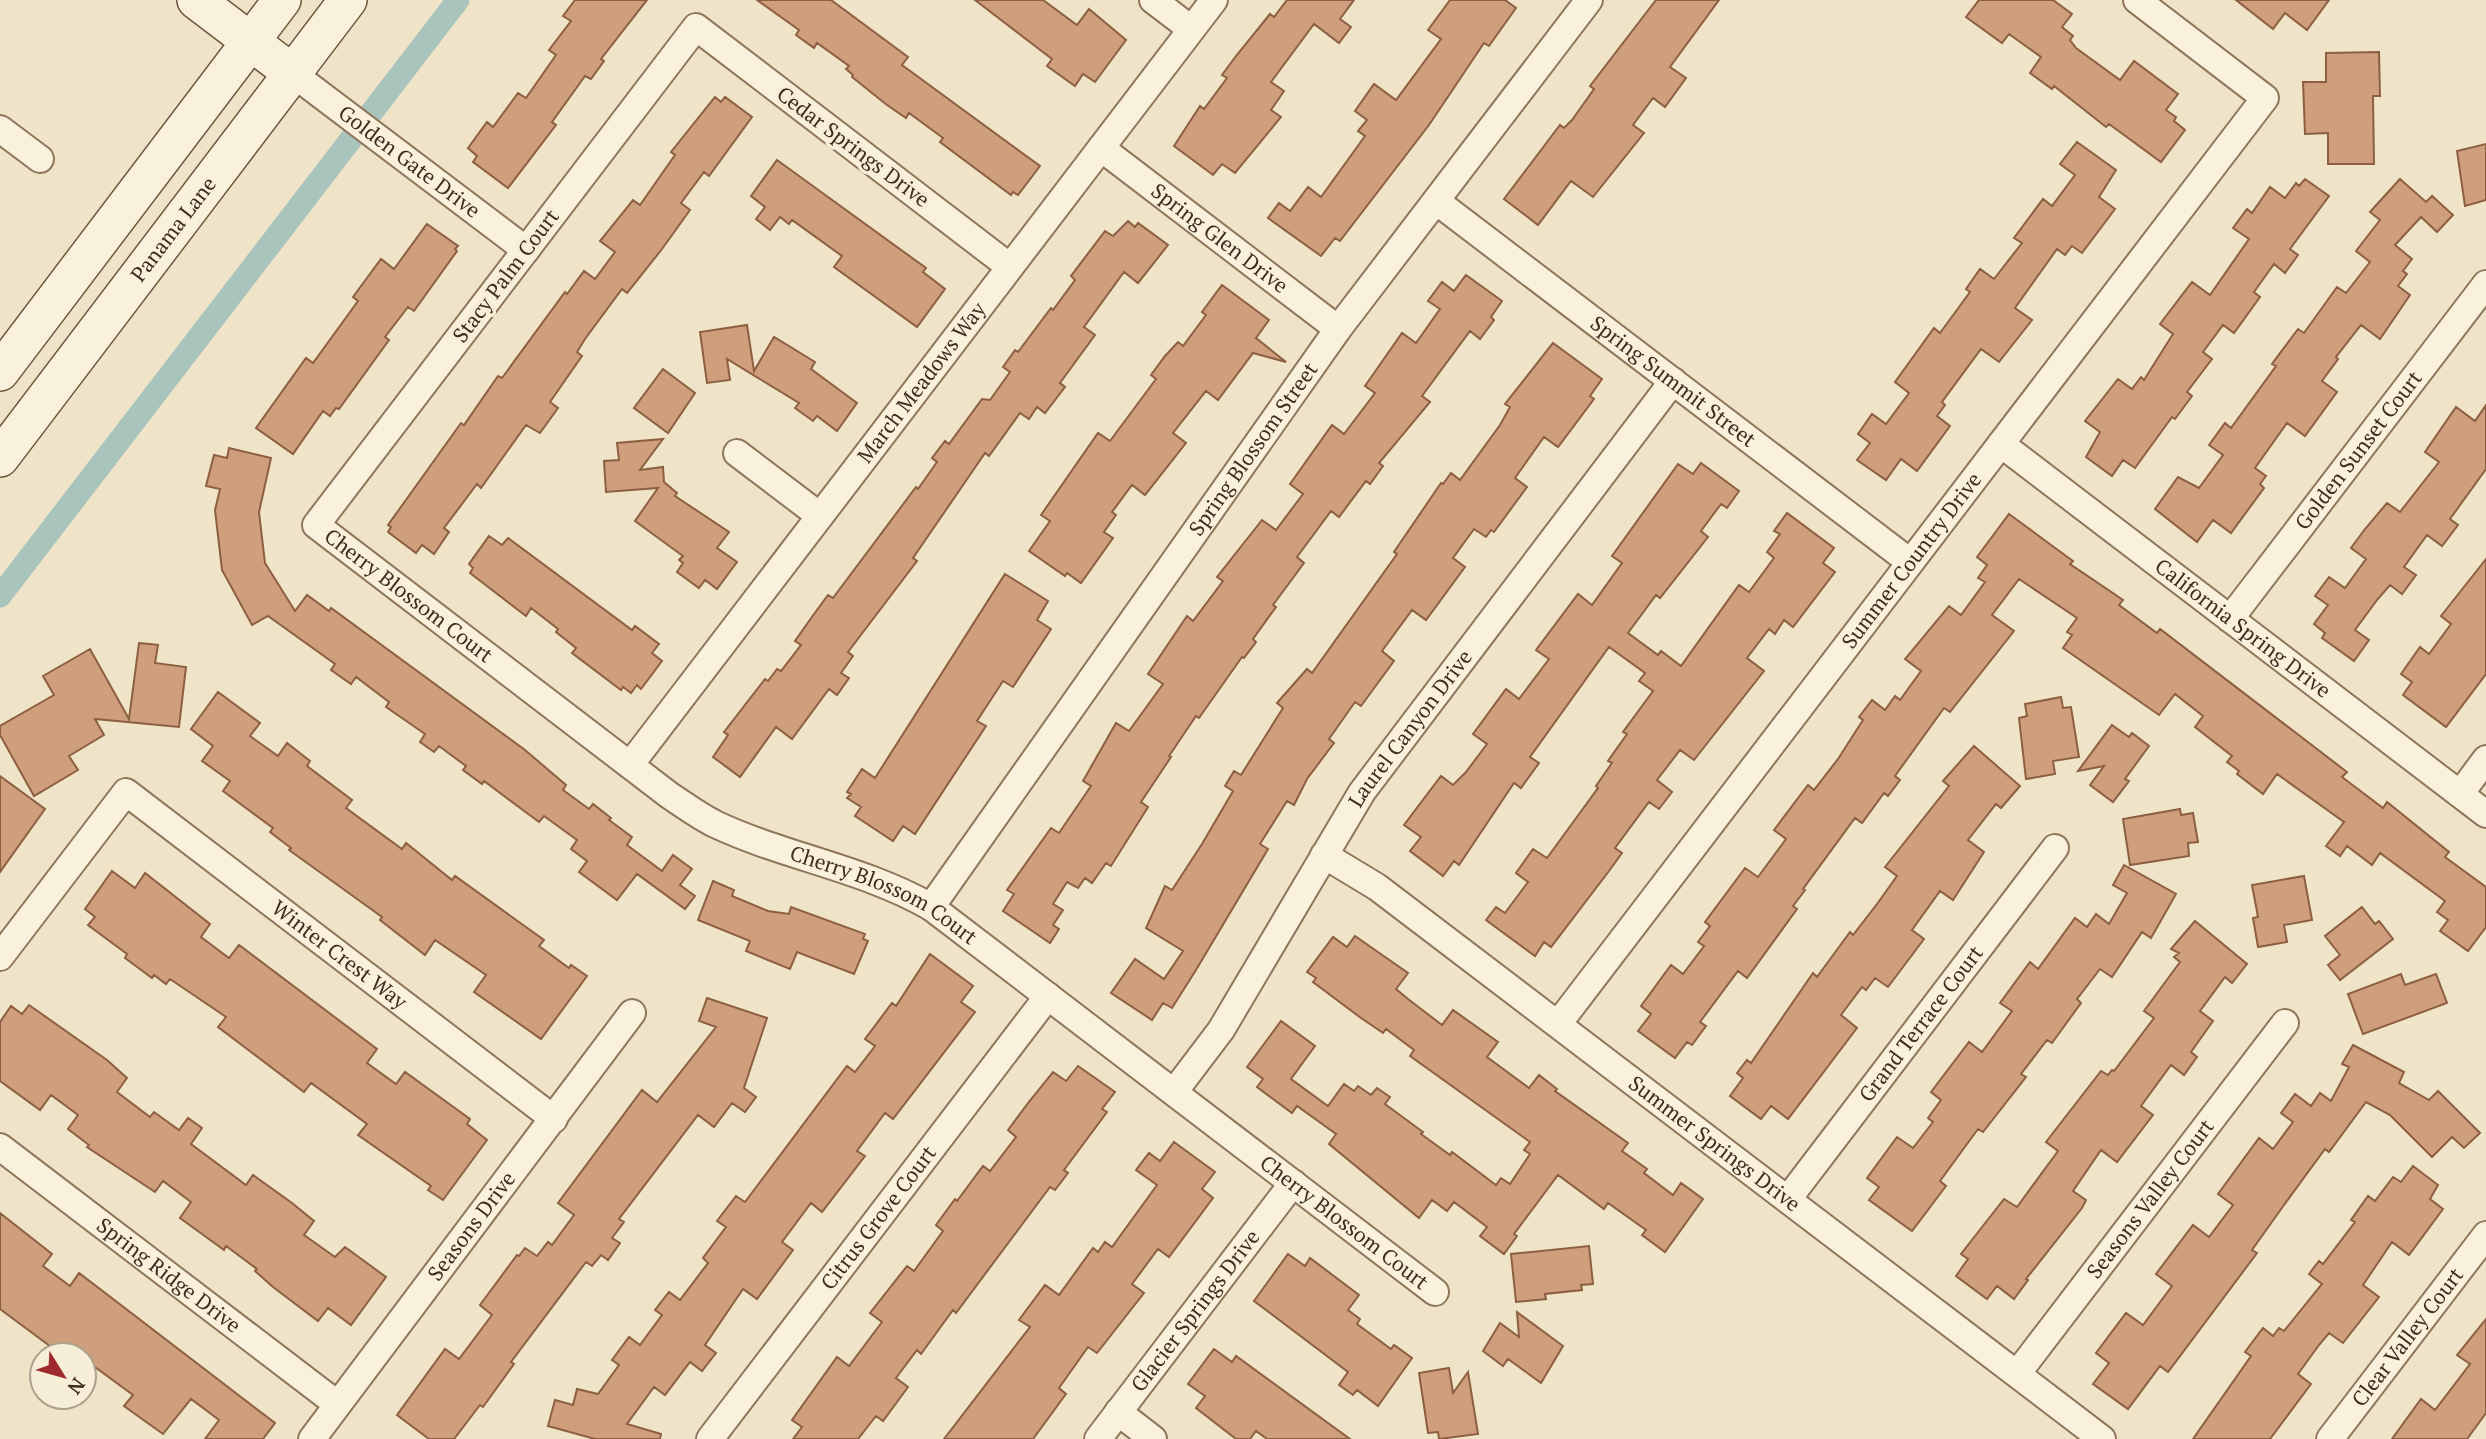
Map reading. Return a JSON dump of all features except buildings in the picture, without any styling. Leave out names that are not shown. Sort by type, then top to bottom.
[{"type":"main road","points":[[196,0],[292,73]]},
{"type":"main road","points":[[0,372],[282,0]]},
{"type":"main road","name":"Panama Lane","points":[[0,458],[348,0]]},
{"type":"street","points":[[1153,0],[1191,29]]},
{"type":"street","name":"March Meadows Way","points":[[630,765],[1214,0]]},
{"type":"street","name":"Spring Blossom Street","points":[[930,907],[1338,329],[1589,0]]},
{"type":"street","name":"Summer Country Drive","points":[[1558,1024],[2265,98],[2137,0]]},
{"type":"street","name":"Stacy Palm Court","points":[[316,526],[696,27]]},
{"type":"street","name":"Cedar Springs Drive","points":[[696,27],[1010,267]]},
{"type":"street","name":"Golden Gate Drive","points":[[292,73],[526,250]]},
{"type":"street","points":[[0,129],[40,159]]},
{"type":"street","name":"Spring Glen Drive","points":[[1101,148],[1338,329]]},
{"type":"street","name":"Spring Summit Street","points":[[1436,201],[1910,562]]},
{"type":"street","name":"Golden Sunset Court","points":[[2230,619],[2486,284]]},
{"type":"street","name":"Laurel Canyon Drive","points":[[1174,1092],[1221,1030],[1324,855],[1382,763],[1673,382]]},
{"type":"street","name":"California Spring Drive","points":[[2001,444],[2486,814]]},
{"type":"street","points":[[737,453],[820,516]]},
{"type":"street","name":"Cherry Blossom Court","points":[[316,526],[630,765],[713,823],[761,843],[898,888],[930,907],[1435,1292]]},
{"type":"street","points":[[2460,794],[2486,759]]},
{"type":"street","name":"Winter Crest Way","points":[[0,957],[126,792],[554,1119]]},
{"type":"street","name":"Grand Terrace Court","points":[[1788,1199],[2056,848]]},
{"type":"street","name":"Summer Springs Drive","points":[[1324,855],[1377,887],[2102,1439]]},
{"type":"street","name":"Citrus Grove Court","points":[[710,1439],[1048,996]]},
{"type":"street","name":"Seasons Drive","points":[[312,1439],[632,1013]]},
{"type":"street","name":"Seasons Valley Court","points":[[2017,1374],[2285,1023]]},
{"type":"street","name":"Spring Ridge Drive","points":[[0,1147],[337,1404]]},
{"type":"street","name":"Glacier Springs Drive","points":[[1098,1439],[1293,1183]]},
{"type":"street","name":"Clear Valley Court","points":[[2330,1439],[2486,1235]]},
{"type":"street","points":[[1118,1412],[1153,1439]]},
{"type":"waterway","points":[[0,596],[458,0]]}]
